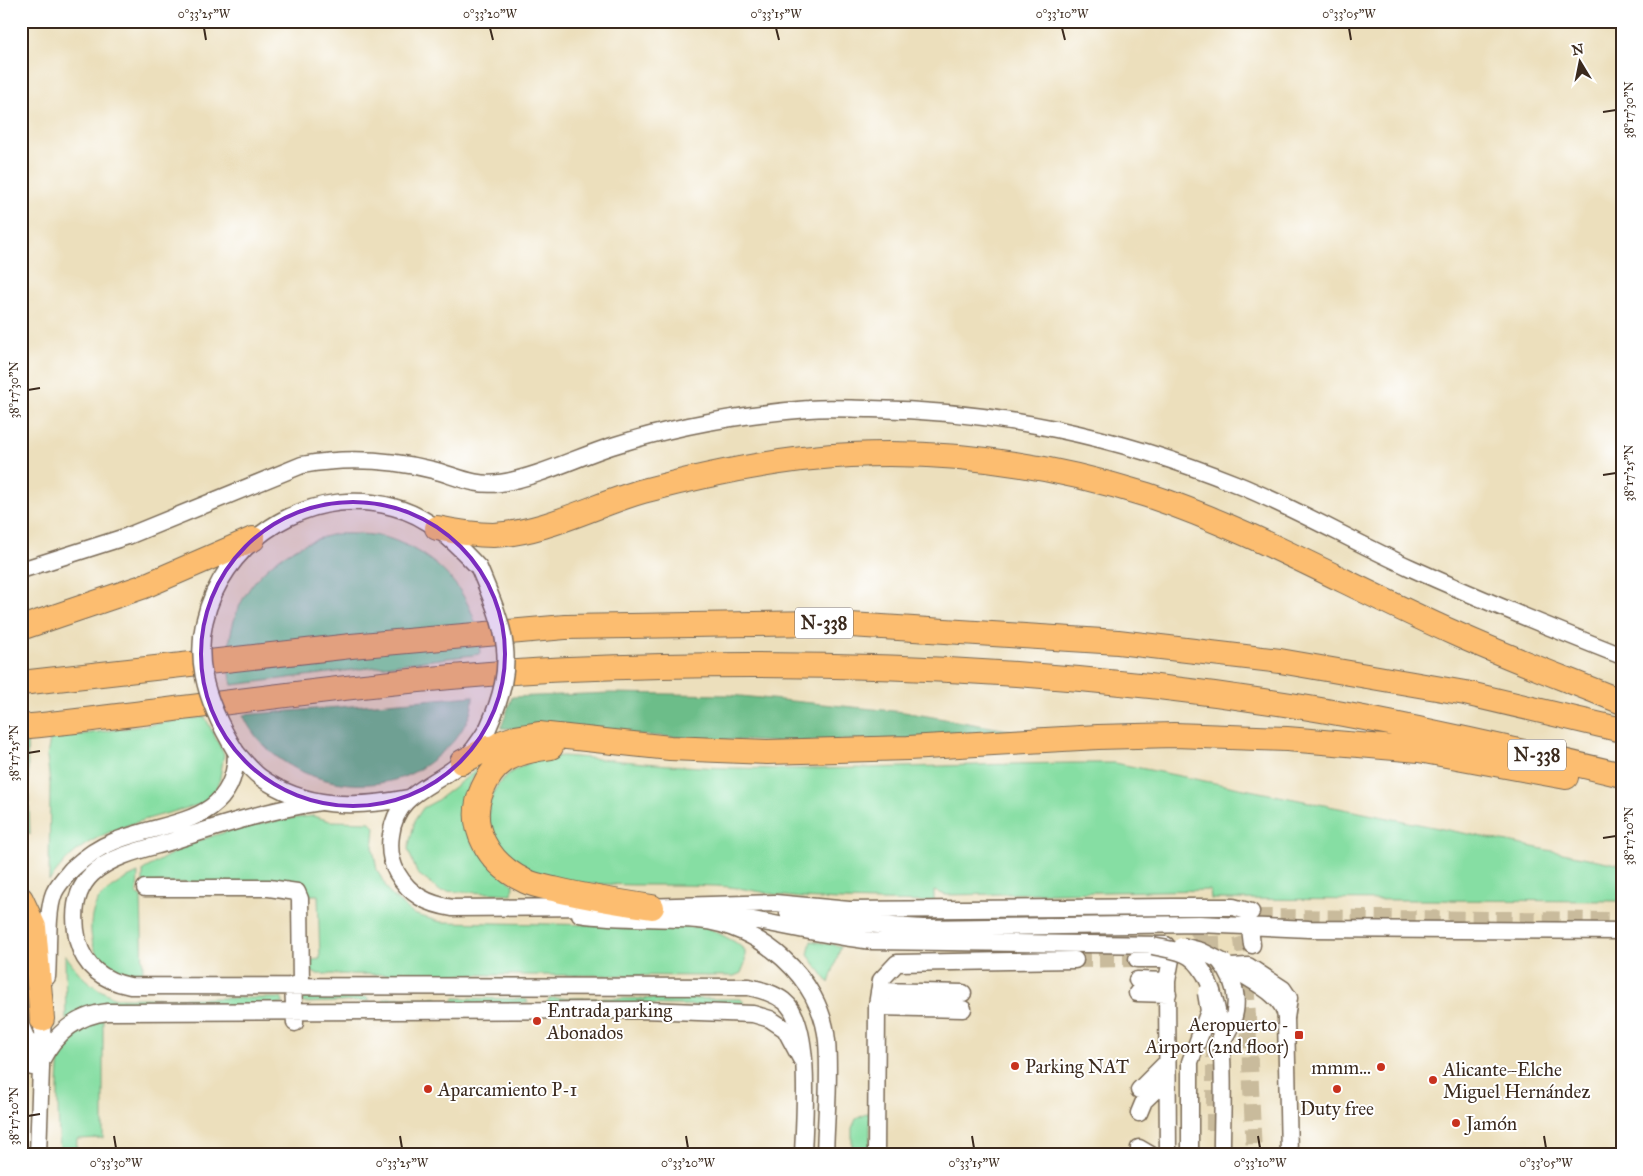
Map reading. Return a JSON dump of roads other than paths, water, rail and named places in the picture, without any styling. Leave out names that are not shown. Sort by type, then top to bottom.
[{"type":"highway","points":[[438,528],[470,534],[496,535],[530,529],[640,492],[726,470],[771,463],[851,455],[929,454],[985,459],[1067,473],[1148,496],[1208,518],[1454,633],[1622,702]]},
{"type":"highway","points":[[21,628],[142,587],[253,539]]},
{"type":"highway","name":"N-338","points":[[21,683],[312,650],[564,628],[819,623],[1118,642],[1280,661],[1465,693],[1622,730]]},
{"type":"highway","name":"N-338","points":[[21,727],[340,688],[567,669],[799,664],[898,666],[1044,676],[1199,692],[1318,710],[1452,734],[1622,775]]},
{"type":"highway","points":[[462,762],[494,745],[515,738],[540,734],[670,748],[767,752],[852,750],[1098,737],[1174,735],[1286,739],[1418,750],[1622,788]]},
{"type":"highway","points":[[652,907],[526,882],[495,860],[484,846],[478,830],[476,811],[480,794],[489,775],[504,761],[531,749],[560,746],[686,758],[797,756],[852,750]]},
{"type":"highway","points":[[21,898],[34,928],[32,1023]]},
{"type":"street","points":[[21,570],[128,536],[310,464],[333,460],[382,460],[434,471],[470,483],[497,483],[523,477],[614,445],[675,429],[731,419],[812,409],[912,410],[991,417],[1048,426],[1096,437],[1164,457],[1238,485],[1408,566],[1553,629],[1622,656]]},
{"type":"street","points":[[408,798],[360,806],[320,802],[286,792],[259,776],[236,752],[217,721],[204,685],[201,656],[202,627],[222,575],[253,539],[274,524],[314,506],[354,500],[394,507],[438,528],[455,542],[478,568],[501,621],[505,648],[505,677],[499,703],[488,728],[477,747],[462,762],[436,783],[408,798],[399,807],[392,823],[390,845],[393,866],[402,881],[417,897],[433,905],[453,908],[652,907],[775,903],[849,910],[1213,910],[1244,908],[1250,920],[1252,945]]},
{"type":"street","points":[[38,1148],[30,1047],[32,1023],[54,893],[64,877],[86,856],[114,841],[193,817],[219,802],[231,786],[236,770],[236,752]]},
{"type":"street","points":[[320,802],[246,818],[138,851],[105,865],[92,874],[83,886],[74,913],[79,945],[85,958],[93,969],[109,981],[130,986],[749,987],[769,992],[786,1002],[796,1015],[802,1035],[804,1066],[803,1155]]},
{"type":"street","points":[[145,888],[269,888],[297,892],[300,899],[294,1017]]},
{"type":"street","points":[[744,904],[848,924],[923,928],[1229,924],[1250,920],[1622,931]]},
{"type":"street","points":[[554,906],[575,914],[598,917],[697,920],[722,924],[763,943],[788,962],[811,994],[821,1016],[826,1040],[825,1155]]},
{"type":"street","points":[[652,907],[749,917],[841,938],[920,943],[1182,946],[1195,949],[1225,964],[1248,966],[1283,989],[1289,998],[1286,1018],[1290,1155]]},
{"type":"street","points":[[1153,946],[1184,953],[1190,957],[1203,971],[1212,986],[1218,1005],[1221,1042],[1222,1155]]},
{"type":"street","points":[[1153,946],[1182,960],[1200,980],[1208,1000],[1209,1011],[1205,1025],[1190,1062],[1190,1155]]},
{"type":"street","points":[[1195,949],[1216,972],[1227,995],[1227,1023],[1221,1042]]},
{"type":"street","points":[[1137,959],[1171,960],[1168,966],[1168,1155]]},
{"type":"street","points":[[876,1155],[878,995],[888,970],[897,963],[1075,960]]},
{"type":"street","points":[[1221,1042],[1233,1024],[1237,1005],[1230,974],[1225,964]]},
{"type":"street","points":[[320,985],[369,990],[374,994],[375,1017]]},
{"type":"street","points":[[1137,987],[1168,987]]},
{"type":"street","points":[[878,995],[963,996],[878,995]]},
{"type":"street","points":[[41,1061],[59,1035],[77,1021],[98,1013],[294,1017],[447,1017],[537,1016],[644,1010],[753,1014],[770,1019],[785,1030],[804,1066]]},
{"type":"street","points":[[32,1023],[41,1061],[38,1148]]},
{"type":"street","points":[[1139,1090],[1167,1062]]},
{"type":"street","points":[[1139,1113],[1144,1101],[1168,1079]]},
{"type":"tunnel","points":[[1211,912],[1214,998]]},
{"type":"tunnel","points":[[1237,922],[1240,917],[1251,912],[1259,917],[1622,920]]},
{"type":"tunnel","points":[[1175,954],[1200,936],[1200,913]]},
{"type":"tunnel","points":[[1233,914],[1242,940],[1246,973],[1254,1155]]},
{"type":"tunnel","points":[[1075,960],[1137,959]]},
{"type":"tunnel","points":[[1214,1042],[1214,1138]]},
{"type":"place","name":"Entrada parking Abonados","points":[[537,1021]]},
{"type":"place","name":"Aeropuerto - Airport (2nd floor)","points":[[1299,1035]]},
{"type":"place","name":"Parking NAT","points":[[1015,1066]]},
{"type":"place","name":"mmm...","points":[[1381,1067]]},
{"type":"place","name":"Alicante–Elche Miguel Hernández","points":[[1433,1080]]},
{"type":"place","name":"Aparcamiento P-1","points":[[428,1089]]},
{"type":"place","name":"Duty free","points":[[1337,1089]]},
{"type":"place","name":"Jamón","points":[[1456,1123]]}]
